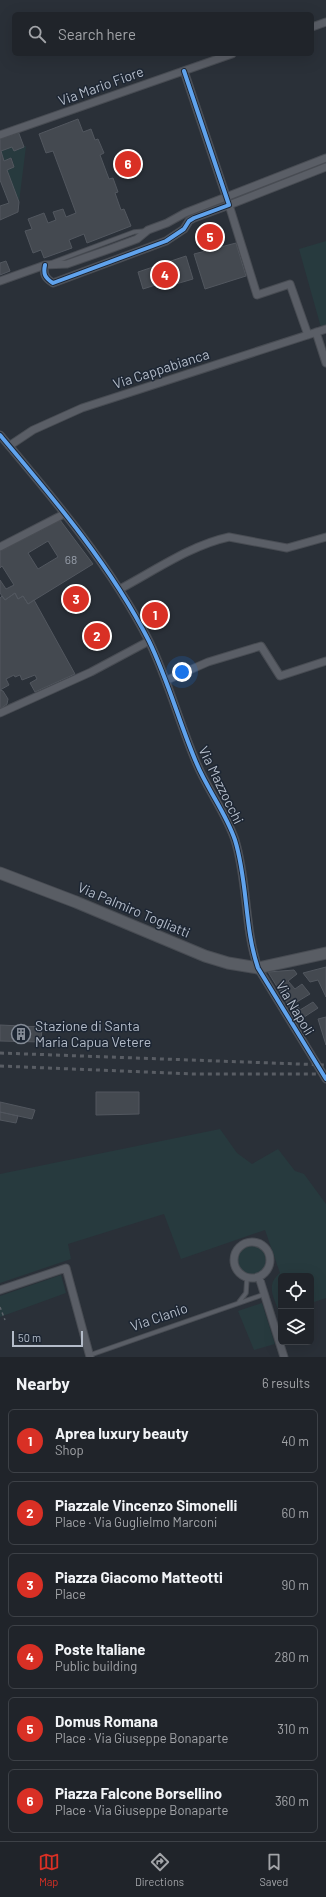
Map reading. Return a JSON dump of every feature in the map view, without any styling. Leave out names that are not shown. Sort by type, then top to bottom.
[{"type":"street","points":[[314,26],[326,22]]},
{"type":"street","name":"Via Mario Fiore","points":[[0,136],[226,56]]},
{"type":"street","points":[[184,71],[257,295],[290,284],[308,335]]},
{"type":"street","points":[[0,282],[45,265],[67,264],[137,239],[148,230],[169,222],[185,213],[225,196],[326,158]]},
{"type":"street","points":[[45,265],[44,272],[46,279],[53,283],[160,243],[177,234],[194,218],[229,207],[326,167]]},
{"type":"street","points":[[169,222],[172,230],[177,234]]},
{"type":"street","name":"Via Cappabianca","points":[[9,446],[33,430],[82,408],[326,329]]},
{"type":"street","points":[[316,332],[326,363]]},
{"type":"street","name":"Via Mazzocchi","points":[[0,435],[64,514],[120,589],[149,641],[167,680],[196,763],[234,838],[241,863],[253,952],[258,968]]},
{"type":"street","points":[[0,547],[64,514]]},
{"type":"street","points":[[120,589],[187,553],[220,539],[229,537],[287,548],[326,537]]},
{"type":"street","points":[[0,713],[91,672],[149,641]]},
{"type":"street","points":[[167,680],[208,662],[261,646],[280,676],[326,662]]},
{"type":"street","name":"Via Palmiro Togliatti","points":[[0,873],[76,902],[205,956],[228,964],[258,968]]},
{"type":"street","points":[[258,968],[326,953]]},
{"type":"street","name":"Via Napoli","points":[[258,968],[326,1080]]},
{"type":"street","points":[[248,1242],[260,1244],[265,1247],[270,1257],[268,1269],[259,1277],[247,1278],[237,1271],[234,1260],[238,1248],[248,1242]]},
{"type":"street","points":[[0,1290],[66,1268],[89,1356]]},
{"type":"street","points":[[259,1277],[284,1357]]},
{"type":"lane","points":[[238,1303],[246,1293],[247,1278]]},
{"type":"lane","name":"Via Clanio","points":[[89,1356],[265,1294]]},
{"type":"path","points":[[0,1307],[5,1320]]},
{"type":"green space","points":[[26,146],[19,202],[7,170],[14,167],[12,158],[4,161],[1,151],[12,147],[14,150]]},
{"type":"green space","points":[[326,241],[326,329],[322,331],[299,249]]},
{"type":"green space","points":[[220,1129],[237,1153],[252,1164],[278,1149],[295,1171],[304,1174],[326,1204],[326,1298],[314,1302],[314,1273],[280,1273],[265,1230],[181,1259],[164,1214],[68,1244],[71,1259],[0,1283],[0,1174]]},
{"type":"green space","points":[[252,1246],[262,1250],[266,1260],[262,1270],[252,1274],[242,1270],[238,1260],[242,1250]]},
{"type":"green space","points":[[61,1275],[66,1293],[0,1317],[0,1296]]},
{"type":"green space","points":[[278,1275],[278,1309],[272,1292],[275,1278]]},
{"type":"green space","points":[[262,1303],[275,1344],[254,1350],[238,1311]]},
{"type":"building","points":[[78,119],[83,132],[91,129],[95,140],[98,139],[104,153],[100,155],[109,179],[113,178],[118,192],[115,193],[121,210],[124,209],[131,226],[87,243],[84,234],[69,240],[72,248],[44,258],[41,250],[33,253],[25,231],[32,229],[28,219],[44,213],[48,223],[56,220],[53,212],[63,209],[66,217],[76,213],[53,151],[46,153],[39,134]]},
{"type":"building","points":[[18,131],[24,147],[14,151],[12,147],[1,151],[4,161],[11,158],[14,167],[7,170],[19,202],[18,212],[0,220],[0,206],[9,203],[0,180],[0,138]]},
{"type":"building","points":[[236,243],[246,276],[205,289],[194,254]]},
{"type":"building","points":[[186,256],[193,279],[169,286],[168,281],[143,289],[138,272]]},
{"type":"building","points":[[6,261],[10,271],[0,275],[0,263]]},
{"type":"building","points":[[60,520],[93,564],[28,604],[23,596],[18,599],[15,593],[5,600],[0,593],[0,580],[6,589],[14,585],[2,566],[0,568],[0,551]],"holes":[[[48,541],[58,557],[38,569],[28,553]]]},
{"type":"building","points":[[15,593],[18,599],[23,596],[28,604],[34,600],[75,674],[35,692],[30,683],[37,679],[35,675],[22,680],[20,675],[15,677],[14,675],[6,679],[9,685],[0,690],[0,598],[2,596],[5,600]]},
{"type":"building","points":[[160,603],[167,618],[149,627],[142,612]]},
{"type":"building","points":[[0,690],[3,691],[8,699],[7,704],[0,709]]},
{"type":"building","points":[[326,967],[326,997],[318,980],[310,982],[303,973]]},
{"type":"building","points":[[294,970],[297,974],[288,981],[295,989],[302,984],[310,994],[295,1003],[300,1010],[313,1002],[318,1008],[298,1021],[268,972]]},
{"type":"building","points":[[326,1017],[326,1045],[318,1019]]},
{"type":"building","name":"Stazione di Santa Maria Capua Vetere","points":[[0,1025],[42,1027],[41,1042],[0,1041]]},
{"type":"building","points":[[96,1092],[139,1092],[139,1114],[96,1115]]},
{"type":"building","points":[[0,1102],[35,1110],[32,1119],[0,1112]]},
{"type":"building","points":[[0,1112],[18,1116],[16,1123],[0,1120]]},
{"type":"railway","points":[[0,1053],[326,1065]]},
{"type":"railway","points":[[0,1066],[194,1074],[326,1074]]},
{"type":"cycle path","points":[[45,265],[45,276],[53,283],[166,241],[184,229],[189,221],[194,218],[229,205],[184,71]]},
{"type":"cycle path","points":[[0,435],[61,509],[99,560],[134,613],[149,641],[162,671],[196,762],[205,782],[227,820],[235,840],[242,872],[250,937],[258,968],[326,1079]]},
{"type":"place","name":"Piazza Falcone Borsellino","points":[[128,164]]},
{"type":"place","name":"Domus Romana","points":[[210,237]]},
{"type":"place","name":"Poste Italiane","points":[[165,275]]},
{"type":"place","name":"Piazza Giacomo Matteotti","points":[[76,599]]},
{"type":"place","name":"Aprea luxury beauty","points":[[155,615]]},
{"type":"place","name":"Piazzale Vincenzo Simonelli","points":[[97,636]]},
{"type":"place","name":"Stazione di Santa Maria Capua Vetere","points":[[21,1034]]}]
